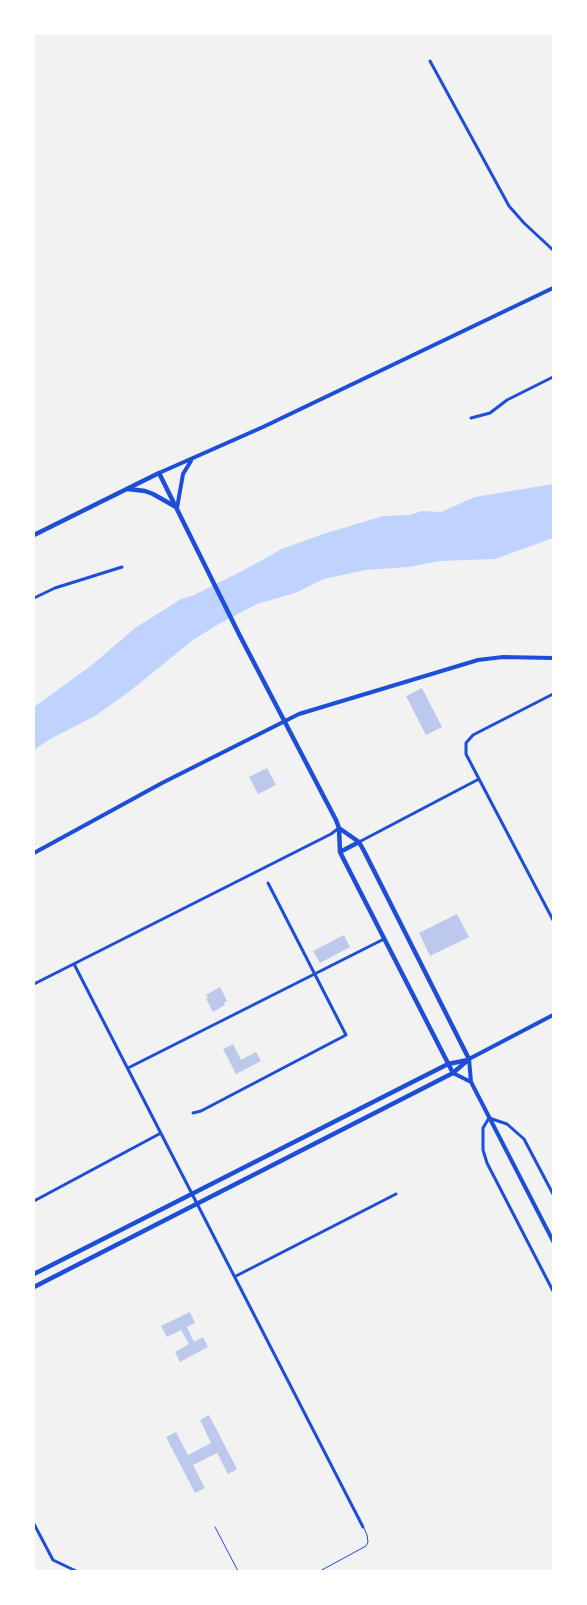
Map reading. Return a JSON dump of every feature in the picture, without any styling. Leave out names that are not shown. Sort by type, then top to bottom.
[{"type":"main road","points":[[34,535],[159,473],[339,828],[340,852],[453,1072]]},
{"type":"main road","points":[[126,489],[145,491],[177,508]]},
{"type":"main road","points":[[339,828],[359,842],[469,1060]]},
{"type":"main road","points":[[340,852],[359,842]]},
{"type":"main road","points":[[34,1274],[448,1064],[469,1060]]},
{"type":"main road","points":[[34,1287],[453,1072],[469,1060]]},
{"type":"street","points":[[430,61],[509,206],[524,224],[553,250]]},
{"type":"street","points":[[159,473],[553,288]]},
{"type":"street","points":[[471,418],[490,413],[507,400],[553,377]]},
{"type":"street","points":[[177,508],[183,474],[194,458]]},
{"type":"street","points":[[34,598],[54,588],[122,567]]},
{"type":"street","points":[[34,853],[162,783],[298,714],[478,660],[503,657],[553,658]]},
{"type":"street","points":[[553,694],[473,735],[466,743],[466,754],[553,920]]},
{"type":"street","points":[[359,842],[479,779]]},
{"type":"street","points":[[34,984],[339,828]]},
{"type":"street","points":[[193,1113],[201,1111],[346,1035],[268,883]]},
{"type":"street","points":[[128,1068],[384,939]]},
{"type":"street","points":[[74,964],[236,1276],[363,1527]]},
{"type":"street","points":[[553,1015],[469,1060],[471,1082],[553,1241]]},
{"type":"street","points":[[453,1072],[471,1082]]},
{"type":"street","points":[[489,1118],[507,1124],[524,1139],[553,1194]]},
{"type":"street","points":[[489,1118],[483,1128],[483,1150],[487,1163],[553,1291]]},
{"type":"street","points":[[34,1201],[161,1133]]},
{"type":"street","points":[[236,1276],[396,1194]]},
{"type":"street","points":[[34,1524],[53,1560],[76,1571]]},
{"type":"lane","points":[[215,1527],[238,1571]]},
{"type":"lane","points":[[320,1571],[366,1546],[368,1542],[367,1535],[363,1527]]},
{"type":"water","points":[[553,484],[553,538],[495,559],[440,561],[409,567],[365,570],[324,579],[295,593],[257,604],[193,640],[130,691],[95,716],[52,738],[34,750],[34,707],[92,665],[135,628],[181,599],[194,595],[282,549],[323,534],[383,516],[410,515],[422,511],[441,512],[475,497]]},
{"type":"building","points":[[422,688],[442,727],[426,735],[406,696]]},
{"type":"building","points":[[267,768],[276,785],[258,794],[249,777]]},
{"type":"building","points":[[457,914],[469,937],[430,956],[419,933]]},
{"type":"building","points":[[344,935],[350,947],[320,963],[313,951]]},
{"type":"building","points":[[220,987],[227,1001],[224,1003],[225,1005],[213,1012],[206,999],[208,998],[206,995]]},
{"type":"building","points":[[233,1044],[241,1060],[256,1052],[261,1061],[236,1074],[223,1049]]},
{"type":"building","points":[[190,1312],[195,1323],[187,1327],[194,1342],[203,1337],[208,1347],[180,1362],[175,1352],[189,1344],[181,1330],[167,1337],[161,1326]]},
{"type":"building","points":[[209,1415],[237,1469],[228,1474],[217,1453],[193,1465],[205,1488],[195,1493],[166,1437],[176,1432],[188,1455],[211,1443],[200,1420]]}]
